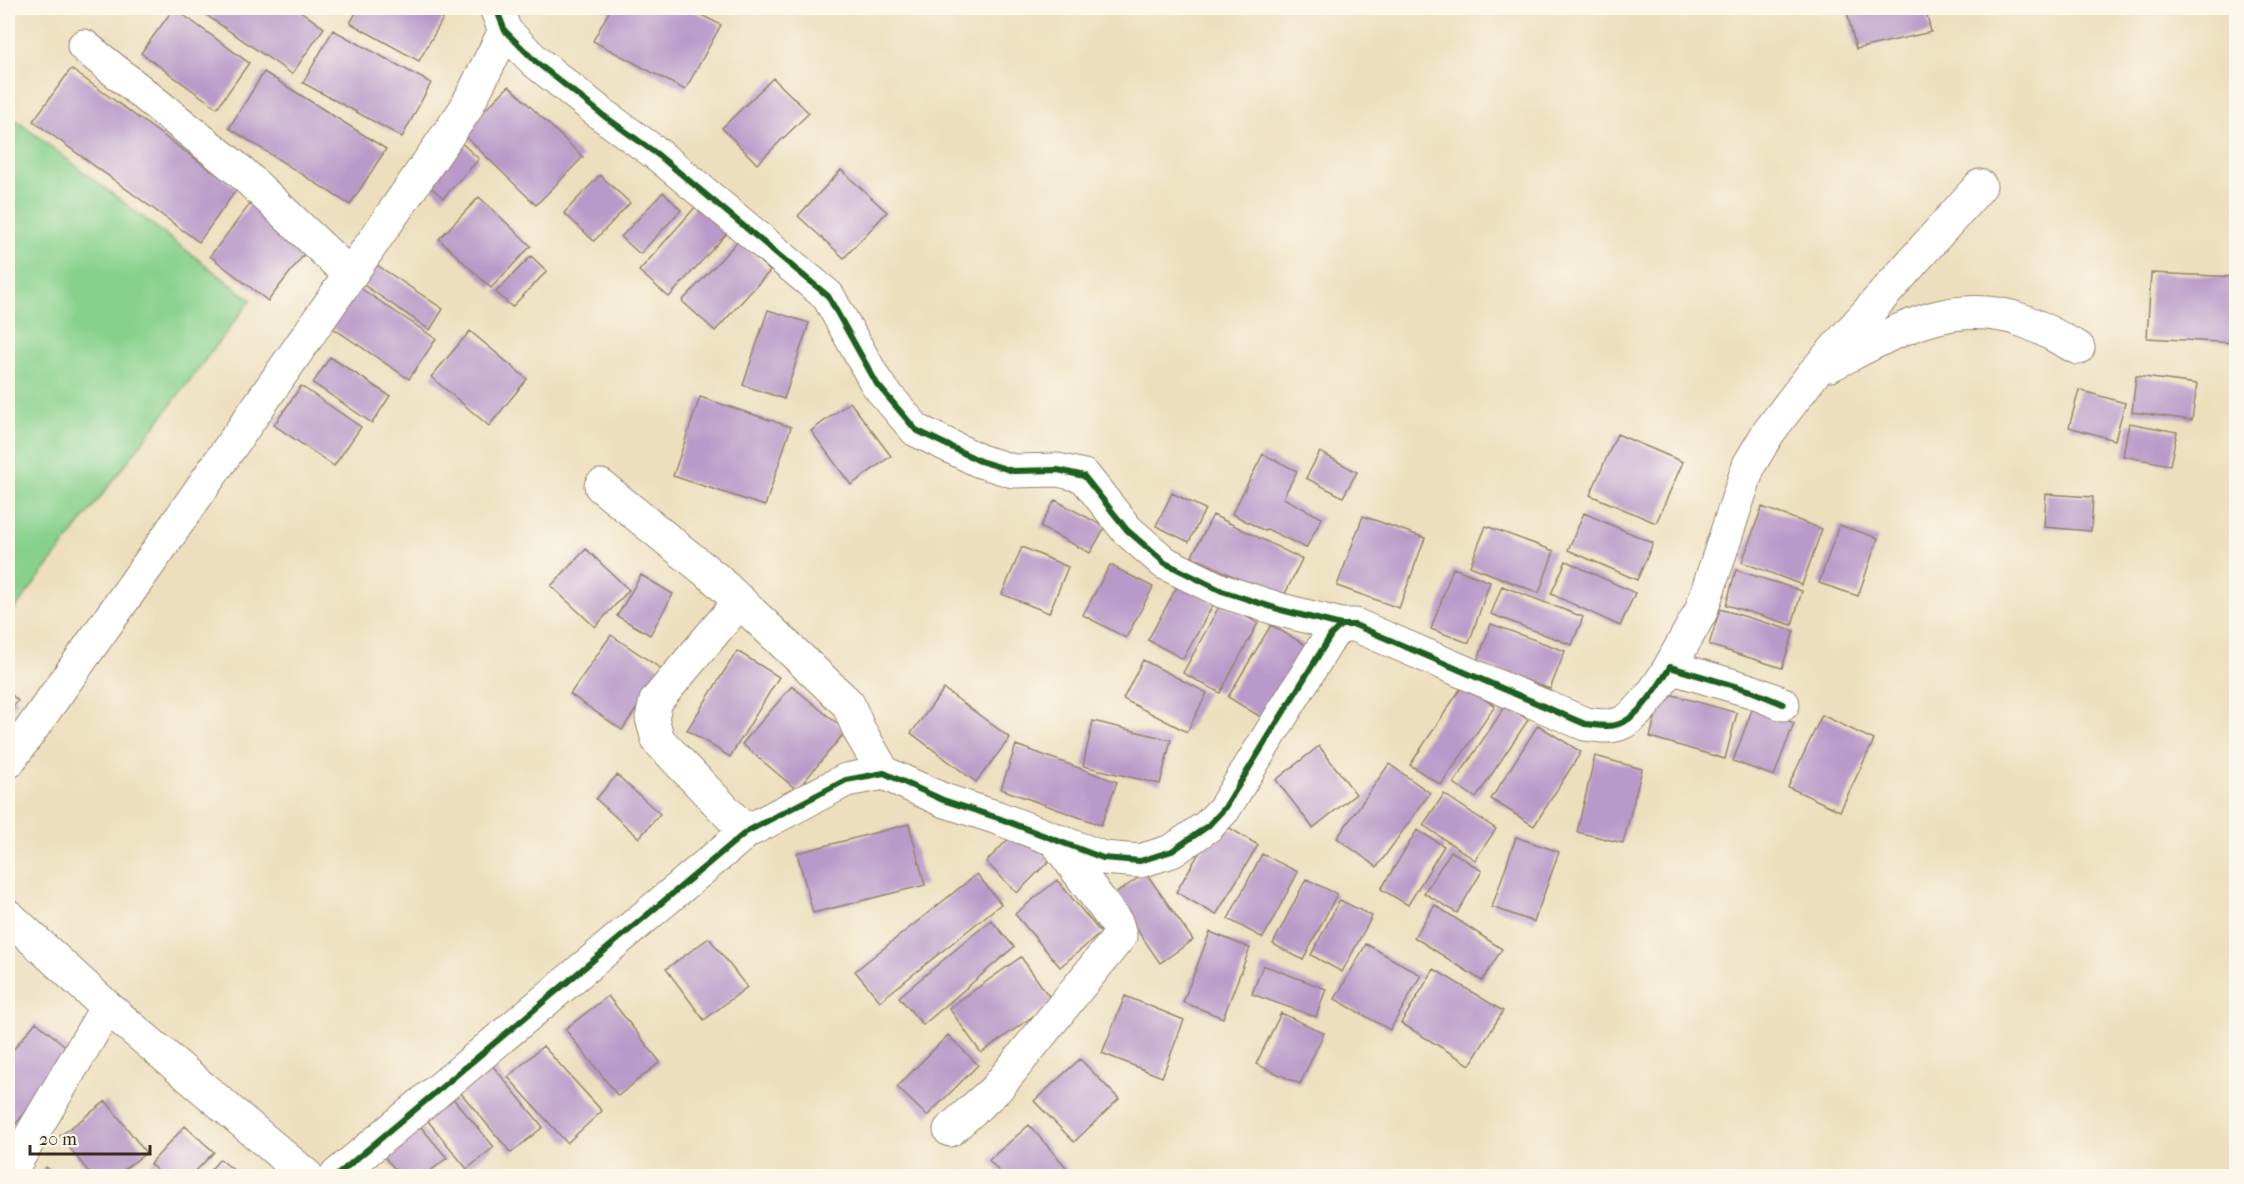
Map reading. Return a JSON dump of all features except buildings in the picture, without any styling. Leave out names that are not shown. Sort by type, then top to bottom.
[{"type":"street","points":[[8,762],[465,110],[501,19],[536,62],[604,116],[657,153],[828,296],[877,384],[916,430],[980,461],[1013,471],[1058,470],[1084,476],[1127,530],[1165,563],[1222,591],[1281,610],[1341,625],[1355,625],[1585,724],[1605,726],[1620,724],[1632,716],[1658,687],[1701,610],[1749,465],[1768,433],[1813,374],[1980,186]]},
{"type":"street","points":[[84,46],[241,172],[350,275]]},
{"type":"street","points":[[1813,374],[1909,326],[1935,316],[1956,312],[2000,315],[2022,320],[2079,348]]},
{"type":"street","points":[[601,486],[740,602],[848,704],[859,730],[884,773]]},
{"type":"street","points":[[740,602],[656,700],[652,718],[658,740],[746,832]]},
{"type":"street","points":[[336,1176],[746,832],[846,780],[884,773],[943,800],[1103,858],[1140,861],[1172,851],[1208,826],[1224,809],[1331,635],[1341,625]]},
{"type":"street","points":[[1670,667],[1721,681],[1783,704]]},
{"type":"street","points":[[951,1130],[996,1089],[1120,936],[1117,924],[1055,840]]},
{"type":"street","points":[[8,916],[107,1006],[307,1176]]},
{"type":"street","points":[[8,1175],[107,1006]]},
{"type":"green space","points":[[8,114],[251,300],[8,618]]},
{"type":"cycle path","points":[[496,8],[505,31],[536,62],[604,116],[657,154],[828,296],[877,384],[916,430],[980,461],[1013,471],[1058,470],[1084,476],[1127,530],[1165,563],[1222,591],[1281,610],[1341,625]]},
{"type":"cycle path","points":[[336,1176],[746,832],[846,780],[884,773],[943,800],[998,818],[1103,858],[1140,861],[1172,851],[1208,826],[1224,809],[1331,635],[1341,625],[1355,625],[1585,724],[1611,726],[1626,721],[1648,700],[1670,667],[1751,691],[1783,704]]}]
